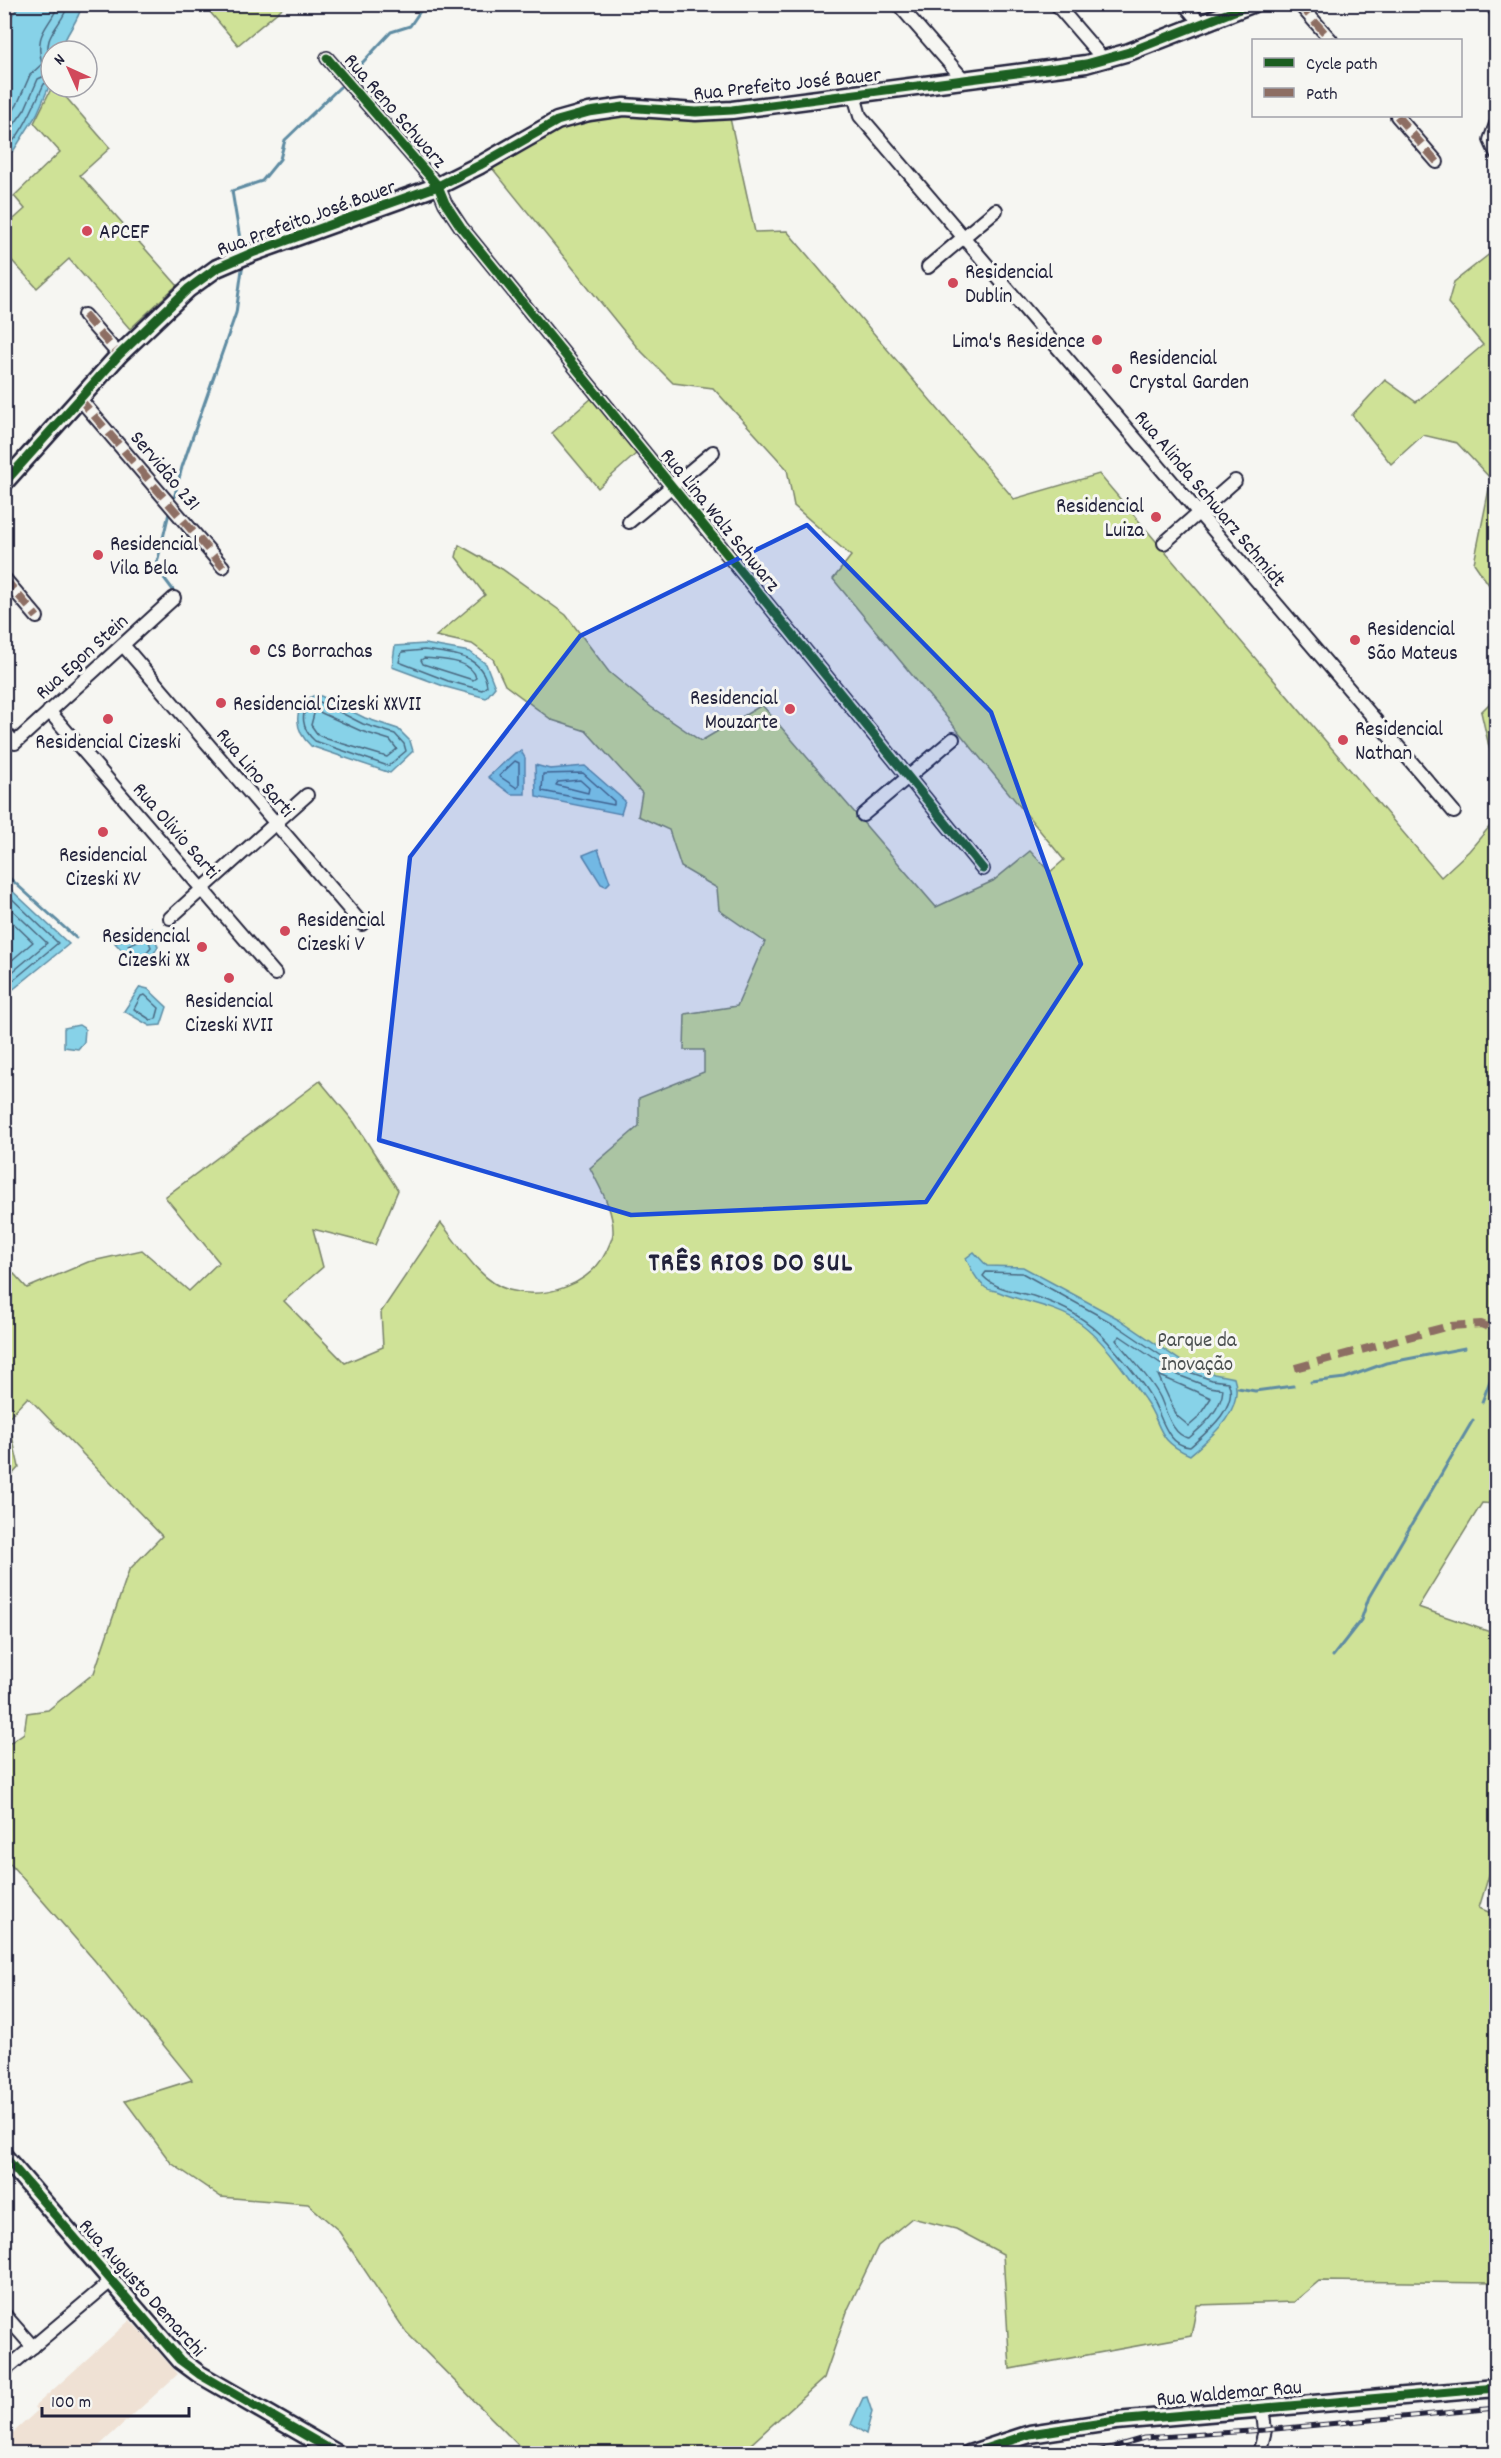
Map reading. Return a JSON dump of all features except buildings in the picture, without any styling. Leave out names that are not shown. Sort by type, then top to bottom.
[{"type":"street","points":[[898,4],[964,80]]},
{"type":"street","points":[[1056,4],[1104,60]]},
{"type":"street","points":[[1184,4],[1201,24]]},
{"type":"street","name":"Rua Prefeito José Bauer","points":[[4,483],[119,355],[188,289],[217,268],[252,252],[438,186],[557,122],[589,112],[624,107],[696,112],[854,95],[1104,60],[1252,4]]},
{"type":"street","points":[[1299,4],[1330,39]]},
{"type":"street","points":[[1491,4],[1497,11]]},
{"type":"street","name":"Rua Reno Schwarz","points":[[327,58],[438,186]]},
{"type":"street","name":"Rua Alinda Schwarz Schmidt","points":[[854,95],[860,116],[1454,812]]},
{"type":"street","points":[[1397,117],[1437,162]]},
{"type":"street","points":[[1497,124],[1490,140],[1497,153]]},
{"type":"street","name":"Rua Lina Walz Schwarz","points":[[438,186],[445,203],[461,227],[983,869]]},
{"type":"street","points":[[928,267],[996,210]]},
{"type":"street","points":[[84,315],[119,355]]},
{"type":"street","name":"Servidão 231","points":[[79,398],[223,567]]},
{"type":"street","points":[[629,522],[713,452]]},
{"type":"street","points":[[1164,543],[1235,481]]},
{"type":"street","points":[[4,578],[38,617]]},
{"type":"street","name":"Rua Egon Stein","points":[[4,731],[15,743],[174,598]]},
{"type":"street","name":"Rua Lino Sarti","points":[[123,645],[274,825],[362,924]]},
{"type":"street","name":"Rua Olivio Sarti","points":[[50,711],[275,975]]},
{"type":"street","points":[[863,815],[953,739]]},
{"type":"street","points":[[170,918],[307,795]]},
{"type":"street","name":"Rua Augusto Demarchi","points":[[4,2156],[180,2360],[199,2374],[338,2454]]},
{"type":"street","points":[[4,2371],[111,2281]]},
{"type":"street","points":[[4,2313],[33,2347]]},
{"type":"street","name":"Rua Waldemar Rau","points":[[969,2454],[1006,2440],[1072,2427],[1262,2407],[1497,2388]]},
{"type":"street","points":[[1259,2454],[1265,2430],[1262,2407]]},
{"type":"highlighted area","points":[[807,525],[991,712],[1081,964],[926,1202],[631,1215],[379,1140],[410,857],[580,636]]},
{"type":"shaded area","points":[[130,2320],[178,2374],[91,2453],[18,2453],[5,2440],[37,2411],[34,2407]]},
{"type":"green space","points":[[204,5],[286,5],[238,45]]},
{"type":"green space","name":"APCEF","points":[[46,99],[67,99],[110,148],[80,175],[177,285],[130,329],[69,259],[37,288],[5,253],[5,227],[25,209],[14,196],[60,152],[34,123]]},
{"type":"green space","name":"Parque da Inovação","points":[[623,114],[693,120],[730,118],[755,232],[787,231],[1014,499],[1099,474],[1441,877],[1469,851],[1496,819],[1496,1504],[1482,1503],[1418,1607],[1496,1634],[1496,1852],[1479,1908],[1496,1915],[1496,2283],[1319,2281],[1294,2302],[1197,2305],[1191,2336],[1010,2369],[1003,2254],[956,2229],[912,2218],[878,2246],[848,2309],[824,2378],[741,2453],[526,2453],[406,2332],[338,2230],[308,2204],[221,2197],[171,2163],[125,2101],[192,2080],[95,1961],[5,1858],[4,1740],[8,1744],[24,1733],[27,1713],[48,1710],[94,1673],[129,1570],[162,1536],[28,1397],[8,1418],[19,1467],[9,1478],[5,1473],[5,1264],[27,1288],[88,1262],[142,1250],[189,1291],[219,1262],[165,1197],[320,1081],[354,1122],[398,1190],[375,1245],[313,1229],[323,1267],[284,1301],[345,1363],[383,1347],[381,1312],[441,1223],[479,1271],[498,1286],[523,1293],[538,1293],[566,1287],[579,1281],[600,1262],[613,1235],[609,1208],[590,1168],[639,1126],[639,1098],[704,1072],[704,1050],[684,1050],[685,1014],[737,1006],[765,942],[719,910],[717,888],[681,867],[669,830],[638,816],[642,793],[586,731],[552,720],[505,685],[493,659],[472,644],[436,636],[485,595],[456,557],[459,545],[502,569],[566,615],[609,672],[651,707],[701,741],[762,705],[936,907],[993,881],[1030,851],[1050,872],[1064,860],[833,579],[851,556],[794,506],[787,469],[713,388],[673,383],[636,346],[492,168],[558,129]]},
{"type":"green space","points":[[1496,249],[1496,595],[1474,563],[1491,479],[1457,443],[1423,435],[1391,464],[1352,415],[1385,380],[1416,402],[1483,345],[1448,303],[1454,282]]},
{"type":"green space","points":[[593,397],[637,453],[598,488],[552,433]]},
{"type":"green space","points":[[1496,697],[1496,801],[1491,755],[1481,712]]},
{"type":"water","points":[[20,5],[82,5],[65,39],[39,39],[39,99],[44,99],[37,114],[14,150],[5,157],[5,24]]},
{"type":"water","points":[[425,644],[470,652],[486,664],[495,687],[486,698],[446,687],[392,667],[395,646]]},
{"type":"water","points":[[313,696],[321,696],[365,718],[398,729],[410,741],[413,751],[390,773],[311,746],[301,734],[298,713],[306,701]]},
{"type":"water","points":[[521,751],[525,758],[525,794],[511,794],[488,777],[515,753]]},
{"type":"water","points":[[535,765],[550,769],[585,766],[625,801],[621,814],[536,797]]},
{"type":"water","points":[[598,849],[610,882],[606,886],[601,884],[583,855]]},
{"type":"water","points":[[6,885],[69,944],[5,996],[4,887]]},
{"type":"water","points":[[152,928],[158,947],[145,967],[138,967],[115,943]]},
{"type":"water","points":[[140,987],[148,989],[167,1007],[161,1025],[150,1026],[124,1011]]},
{"type":"water","points":[[79,1025],[85,1029],[84,1042],[78,1049],[64,1047],[64,1028]]},
{"type":"water","points":[[974,1252],[987,1266],[1023,1267],[1119,1319],[1184,1363],[1214,1374],[1234,1378],[1235,1401],[1231,1411],[1216,1431],[1190,1455],[1179,1449],[1165,1438],[1151,1409],[1106,1348],[1089,1330],[1071,1317],[986,1288],[977,1278],[966,1258]]},
{"type":"water","points":[[867,2397],[872,2412],[866,2434],[851,2424],[863,2398]]},
{"type":"waterway","points":[[349,77],[391,32],[410,26],[425,4]]},
{"type":"waterway","points":[[241,245],[232,191],[262,181],[280,159],[285,140],[340,87]]},
{"type":"waterway","points":[[173,502],[182,467],[236,313],[243,262]]},
{"type":"waterway","points":[[169,513],[156,567],[176,594]]},
{"type":"waterway","points":[[4,802],[9,792],[10,760]]},
{"type":"waterway","points":[[4,873],[76,938]]},
{"type":"waterway","points":[[1311,1382],[1345,1378],[1386,1363],[1465,1348]]},
{"type":"waterway","points":[[1482,1402],[1493,1373],[1496,1371]]},
{"type":"waterway","points":[[1238,1388],[1255,1391],[1293,1386]]},
{"type":"waterway","points":[[1333,1656],[1361,1620],[1369,1597],[1473,1420]]},
{"type":"railway","points":[[1088,2454],[1144,2438],[1265,2430],[1496,2408]]},
{"type":"marked path","points":[[1299,4],[1330,39]]},
{"type":"marked path","points":[[1398,117],[1437,162]]},
{"type":"marked path","points":[[84,315],[119,355]]},
{"type":"marked path","points":[[79,398],[223,567]]},
{"type":"marked path","points":[[4,578],[37,617]]},
{"type":"marked path","points":[[1295,1368],[1449,1326],[1481,1324],[1496,1330]]},
{"type":"cycle path","points":[[4,483],[119,355],[188,289],[217,268],[252,253],[438,186],[557,121],[589,112],[624,107],[696,112],[732,110],[1086,64],[1129,52],[1252,4]]},
{"type":"cycle path","points":[[327,58],[438,186],[445,203],[461,227],[983,869]]},
{"type":"cycle path","points":[[4,2156],[180,2360],[199,2374],[338,2454]]},
{"type":"cycle path","points":[[969,2454],[1030,2434],[1116,2421],[1496,2388]]},
{"type":"place","name":"APCEF","points":[[87,231]]},
{"type":"place","name":"Residencial Dublin","points":[[953,283]]},
{"type":"place","name":"Lima's Residence","points":[[1097,340]]},
{"type":"place","name":"Residencial Crystal Garden","points":[[1117,369]]},
{"type":"place","name":"Residencial Luiza","points":[[1156,517]]},
{"type":"place","name":"Residencial Vila Bela","points":[[98,555]]},
{"type":"place","name":"Residencial São Mateus","points":[[1355,640]]},
{"type":"place","name":"CS Borrachas","points":[[255,650]]},
{"type":"place","name":"Residencial Cizeski XXVII","points":[[221,703]]},
{"type":"place","name":"Residencial Mouzarte","points":[[790,709]]},
{"type":"place","name":"Residencial Cizeski","points":[[108,719]]},
{"type":"place","name":"Residencial Nathan","points":[[1343,740]]},
{"type":"place","name":"Residencial Cizeski XV","points":[[103,832]]},
{"type":"place","name":"Residencial Cizeski V","points":[[285,931]]},
{"type":"place","name":"Residencial Cizeski XX","points":[[202,947]]},
{"type":"place","name":"Residencial Cizeski XVII","points":[[229,978]]},
{"type":"district","name":"TRÊS RIOS DO SUL","points":[[751,1261]]}]
